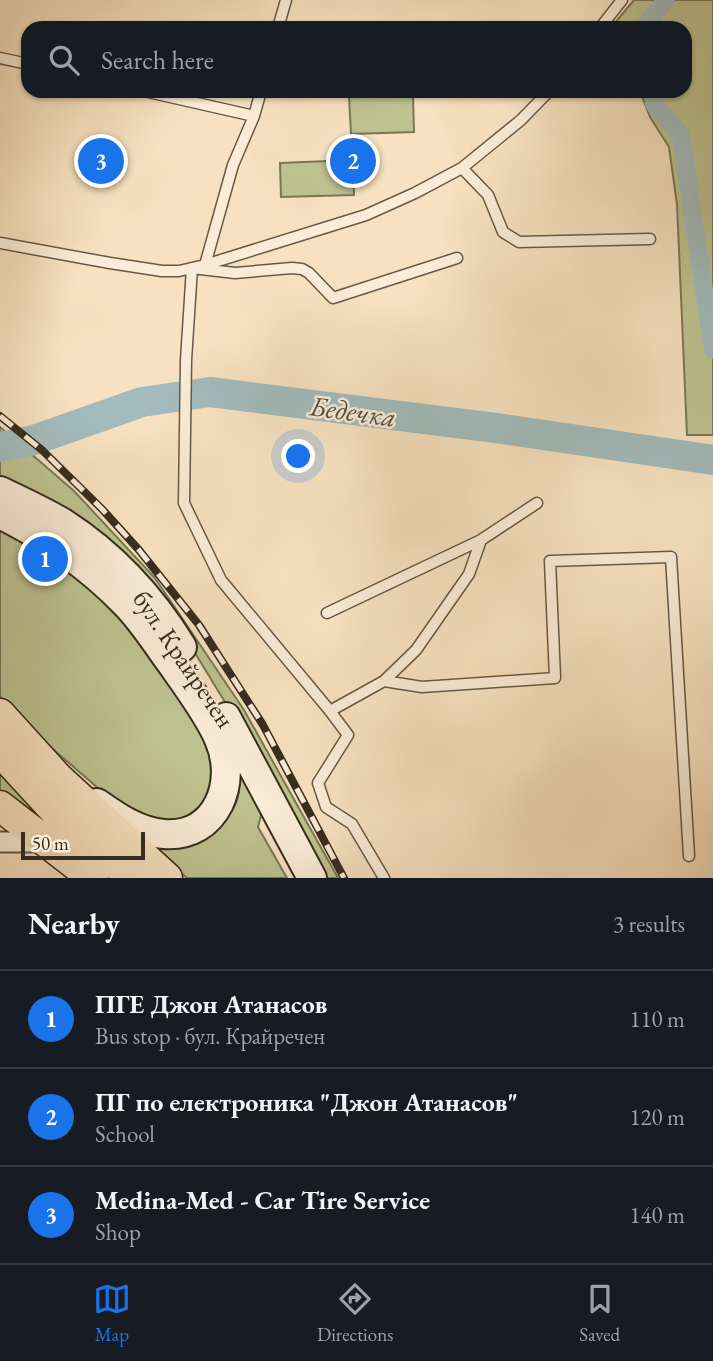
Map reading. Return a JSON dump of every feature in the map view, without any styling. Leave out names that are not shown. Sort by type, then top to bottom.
[{"type":"main road","name":"бул. Крайречен","points":[[0,491],[62,523],[95,546],[153,605],[176,636],[220,707],[312,878]]},
{"type":"main road","name":"бул. Крайречен","points":[[0,514],[71,555],[127,605],[192,693],[219,740],[227,766],[225,789],[217,808],[203,824],[183,832],[165,834],[124,821],[58,778]]},
{"type":"main road","points":[[0,714],[58,778],[167,878]]},
{"type":"main road","points":[[0,751],[57,813],[132,878]]},
{"type":"main road","points":[[0,806],[93,878]]},
{"type":"street","points":[[0,842],[46,842]]},
{"type":"lane","points":[[280,21],[286,0]]},
{"type":"lane","points":[[606,21],[622,0]]},
{"type":"lane","points":[[0,58],[21,62]]},
{"type":"lane","points":[[175,98],[254,116]]},
{"type":"lane","points":[[205,265],[233,165],[259,98]]},
{"type":"lane","points":[[0,243],[162,271],[205,265],[366,215],[415,193],[462,168],[513,128],[542,98]]},
{"type":"lane","points":[[462,168],[488,195],[503,232],[519,242],[650,239]]},
{"type":"lane","points":[[192,268],[222,272],[302,269],[333,298],[457,258]]},
{"type":"lane","points":[[192,268],[186,360],[184,503],[221,580],[348,735],[318,783],[326,807],[352,824],[384,878]]},
{"type":"lane","points":[[327,613],[481,540],[537,503]]},
{"type":"lane","points":[[330,711],[384,681],[416,650],[469,574],[481,540]]},
{"type":"lane","points":[[384,681],[422,687],[555,678],[550,561],[671,557],[689,856]]},
{"type":"green space","points":[[634,0],[713,0],[713,435],[687,435],[677,204],[669,147],[650,117],[643,98],[692,98],[692,21],[616,21]]},
{"type":"green space","points":[[349,98],[413,98],[414,132],[351,134]]},
{"type":"green space","points":[[353,160],[354,195],[281,197],[280,163]]},
{"type":"green space","points":[[0,427],[74,491],[155,578],[244,710],[338,878],[321,878],[231,712],[167,607],[0,478]]},
{"type":"green space","points":[[12,505],[186,658],[264,804],[258,827],[287,878],[187,878],[144,841],[187,845],[208,836],[232,811],[236,803],[239,792],[238,763],[208,704]]},
{"type":"green space","points":[[0,526],[62,563],[138,632],[218,758],[212,789],[200,806],[182,820],[163,822],[120,807],[47,744],[0,696]]},
{"type":"green space","points":[[0,764],[121,878],[106,878],[0,791]]},
{"type":"waterway","points":[[649,21],[666,0]]},
{"type":"waterway","points":[[654,104],[681,135],[713,350]]},
{"type":"waterway","name":"Бедечка","points":[[0,447],[34,440],[142,402],[210,392],[496,428],[713,460]]},
{"type":"railway","points":[[0,416],[42,450],[102,509],[199,625],[263,725],[344,878]]},
{"type":"place","name":"Medina-Med - Car Tire Service","points":[[101,161]]},
{"type":"place","name":"ПГ по електроника \"Джон Атанасов\"","points":[[353,161]]},
{"type":"place","name":"ПГЕ Джон Атанасов","points":[[45,559]]}]
